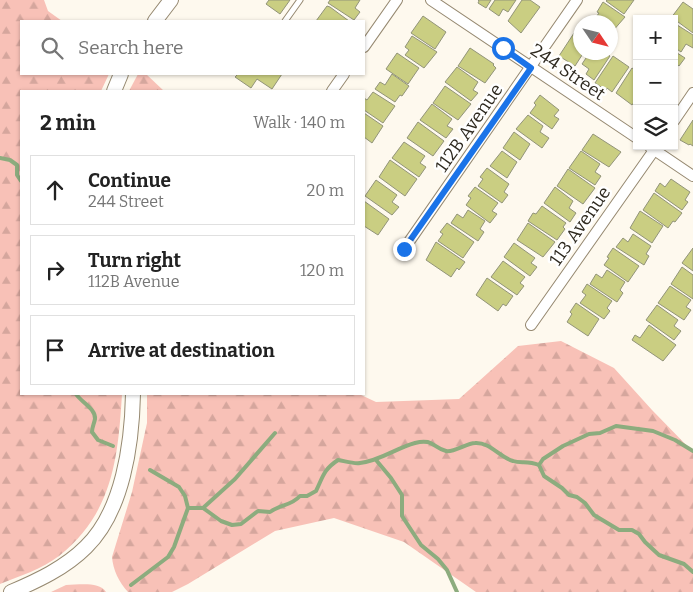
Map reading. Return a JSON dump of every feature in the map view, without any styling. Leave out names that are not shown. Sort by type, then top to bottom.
[{"type":"main road","points":[[156,20],[171,0]]},
{"type":"main road","points":[[114,90],[122,75]]},
{"type":"main road","points":[[11,592],[46,575],[76,556],[101,529],[114,503],[124,469],[129,441],[133,395]]},
{"type":"street","points":[[365,46],[397,0]]},
{"type":"street","name":"244 Street","points":[[431,0],[633,135]]},
{"type":"street","name":"112B Avenue","points":[[404,249],[577,0]]},
{"type":"street","points":[[333,90],[343,75]]},
{"type":"street","points":[[678,114],[693,93]]},
{"type":"street","name":"113 Avenue","points":[[531,325],[652,150]]},
{"type":"street","points":[[658,150],[693,176]]},
{"type":"lane","points":[[286,20],[300,0]]},
{"type":"green space","points":[[0,0],[44,0],[48,11],[61,20],[20,20],[20,75],[109,75],[101,90],[20,90],[20,395],[122,395],[115,462],[102,503],[91,522],[77,539],[52,561],[31,572],[0,584]]},
{"type":"green space","points":[[137,75],[147,75],[163,90],[130,90]]},
{"type":"green space","points":[[561,341],[614,368],[693,452],[693,592],[476,592],[404,542],[334,518],[275,531],[172,592],[128,592],[119,580],[112,557],[132,492],[147,423],[147,395],[361,395],[376,402],[459,399],[518,346]]},
{"type":"green space","points":[[66,585],[93,585],[106,592],[51,592]]},
{"type":"building","points":[[269,0],[290,0],[280,14],[266,4]]},
{"type":"building","points":[[330,0],[360,0],[355,8],[360,12],[354,20],[328,3]]},
{"type":"building","points":[[478,0],[491,0],[486,8],[478,3]]},
{"type":"building","points":[[495,0],[516,0],[508,12],[503,9],[499,16],[489,9]]},
{"type":"building","points":[[522,0],[530,0],[540,7],[521,33],[508,21]]},
{"type":"building","points":[[607,0],[634,0],[624,14]]},
{"type":"building","points":[[603,2],[625,17],[618,25],[618,15],[598,15],[599,13],[597,12]]},
{"type":"building","points":[[683,2],[693,9],[693,33],[678,22],[678,15],[673,15]]},
{"type":"building","points":[[327,6],[348,20],[317,20]]},
{"type":"building","points":[[423,16],[446,32],[435,49],[411,33]]},
{"type":"building","points":[[678,26],[693,35],[693,48],[686,44],[681,52],[678,50]]},
{"type":"building","points":[[573,35],[573,60],[579,60],[575,66],[559,56]]},
{"type":"building","points":[[412,36],[437,52],[424,68],[405,55],[409,50],[405,47]]},
{"type":"building","points":[[470,48],[494,64],[496,68],[485,83],[458,66]]},
{"type":"building","points":[[397,53],[419,68],[408,84],[386,69]]},
{"type":"building","points":[[678,54],[685,58],[678,65]]},
{"type":"building","points":[[618,59],[629,67],[612,92],[595,83],[610,60]]},
{"type":"building","points":[[585,60],[607,60],[594,80],[586,74],[589,69],[582,64]]},
{"type":"building","points":[[457,67],[478,82],[473,90],[478,93],[471,101],[445,82]]},
{"type":"building","points":[[633,69],[633,104],[632,105],[616,93]]},
{"type":"building","points":[[392,74],[409,86],[395,102],[375,89],[380,82],[385,85]]},
{"type":"building","points":[[237,75],[281,75],[272,89],[257,79],[251,88],[235,77]]},
{"type":"building","points":[[445,86],[471,104],[458,120],[433,103]]},
{"type":"building","points":[[373,92],[395,106],[383,123],[365,111],[365,99],[367,100]]},
{"type":"building","points":[[540,95],[559,110],[554,116],[559,119],[552,129],[530,113]]},
{"type":"building","points":[[432,104],[452,119],[447,126],[453,129],[446,138],[420,120]]},
{"type":"building","points":[[365,114],[383,126],[372,143],[365,138]]},
{"type":"building","points":[[528,115],[543,126],[540,132],[549,138],[542,148],[516,129]]},
{"type":"building","points":[[693,120],[693,146],[680,140]]},
{"type":"building","points":[[418,122],[444,141],[433,156],[407,138]]},
{"type":"building","points":[[514,132],[530,144],[520,160],[503,148]]},
{"type":"building","points":[[593,134],[621,152],[609,167],[582,150]]},
{"type":"building","points":[[404,142],[425,156],[420,163],[426,167],[419,177],[392,158]]},
{"type":"building","points":[[502,151],[517,162],[507,178],[490,166]]},
{"type":"building","points":[[581,151],[600,164],[595,172],[601,176],[595,185],[569,168]]},
{"type":"building","points":[[390,160],[417,179],[405,196],[379,177]]},
{"type":"building","points":[[487,168],[509,184],[504,192],[508,195],[502,203],[478,186],[483,179],[480,177]]},
{"type":"building","points":[[568,169],[595,188],[583,204],[557,186]]},
{"type":"building","points":[[671,179],[690,192],[685,200],[688,202],[682,210],[655,191],[660,183],[665,187]]},
{"type":"building","points":[[376,180],[397,195],[392,202],[399,207],[392,215],[365,196]]},
{"type":"building","points":[[475,187],[498,203],[492,211],[497,214],[490,223],[466,205],[471,198],[468,196]]},
{"type":"building","points":[[555,187],[573,201],[569,208],[576,213],[570,222],[544,203]]},
{"type":"building","points":[[654,193],[682,213],[668,228],[643,210]]},
{"type":"building","points":[[365,202],[389,219],[378,235],[365,227]]},
{"type":"building","points":[[542,206],[566,223],[563,227],[565,229],[557,240],[528,221],[533,213],[536,214]]},
{"type":"building","points":[[468,210],[485,221],[480,229],[484,232],[478,241],[451,223],[457,214],[463,218]]},
{"type":"building","points":[[640,211],[663,226],[652,243],[630,228]]},
{"type":"building","points":[[447,223],[474,242],[463,258],[438,241],[443,234],[440,232]]},
{"type":"building","points":[[528,223],[555,242],[543,257],[517,240]]},
{"type":"building","points":[[633,234],[651,246],[646,254],[649,256],[644,265],[616,247],[623,238],[628,242]]},
{"type":"building","points":[[436,242],[465,262],[459,270],[457,268],[451,277],[426,260]]},
{"type":"building","points":[[514,243],[535,258],[531,263],[537,267],[530,276],[504,257]]},
{"type":"building","points":[[613,248],[639,266],[628,282],[604,265]]},
{"type":"building","points":[[693,248],[693,271],[682,263]]},
{"type":"building","points":[[503,261],[525,277],[520,283],[524,286],[517,295],[491,277]]},
{"type":"building","points":[[682,267],[693,275],[693,299],[671,284]]},
{"type":"building","points":[[607,270],[625,282],[620,290],[623,293],[617,302],[590,284],[596,274],[602,278]]},
{"type":"building","points":[[487,278],[513,296],[506,306],[503,304],[498,311],[476,295]]},
{"type":"building","points":[[587,284],[612,301],[607,308],[610,311],[604,319],[580,303],[586,295],[582,292]]},
{"type":"building","points":[[670,286],[691,300],[686,307],[691,310],[684,320],[658,303]]},
{"type":"building","points":[[576,303],[599,319],[588,336],[567,322],[572,314],[570,312]]},
{"type":"building","points":[[657,305],[678,320],[674,326],[681,331],[674,340],[646,320]]},
{"type":"building","points":[[649,325],[676,345],[663,361],[632,340],[635,335],[640,338]]},
{"type":"waterway","points":[[0,158],[10,160],[17,165],[17,175],[20,180]]},
{"type":"waterway","points":[[77,395],[95,415],[92,432],[98,440],[113,446]]},
{"type":"waterway","points":[[539,465],[543,459],[563,446],[589,434],[600,433],[616,426],[653,431],[675,440],[693,451]]},
{"type":"waterway","points":[[203,508],[235,479],[275,433]]},
{"type":"waterway","points":[[188,508],[203,508],[221,521],[232,525],[241,524],[258,511],[270,512],[293,502],[300,496],[307,496],[316,491],[326,471],[338,460],[355,463],[367,462],[408,445],[421,442],[429,443],[446,451],[472,443],[480,443],[513,461],[539,465],[544,476],[569,495],[577,497],[585,503],[594,515],[619,530],[632,530],[639,534],[659,555],[684,564],[693,572]]},
{"type":"waterway","points":[[376,460],[402,495],[402,516],[421,545],[438,559],[447,570],[457,592]]},
{"type":"waterway","points":[[131,585],[168,557],[174,547],[188,508],[185,496],[179,487],[150,470]]},
{"type":"route","points":[[404,249],[531,68],[503,48]]}]
